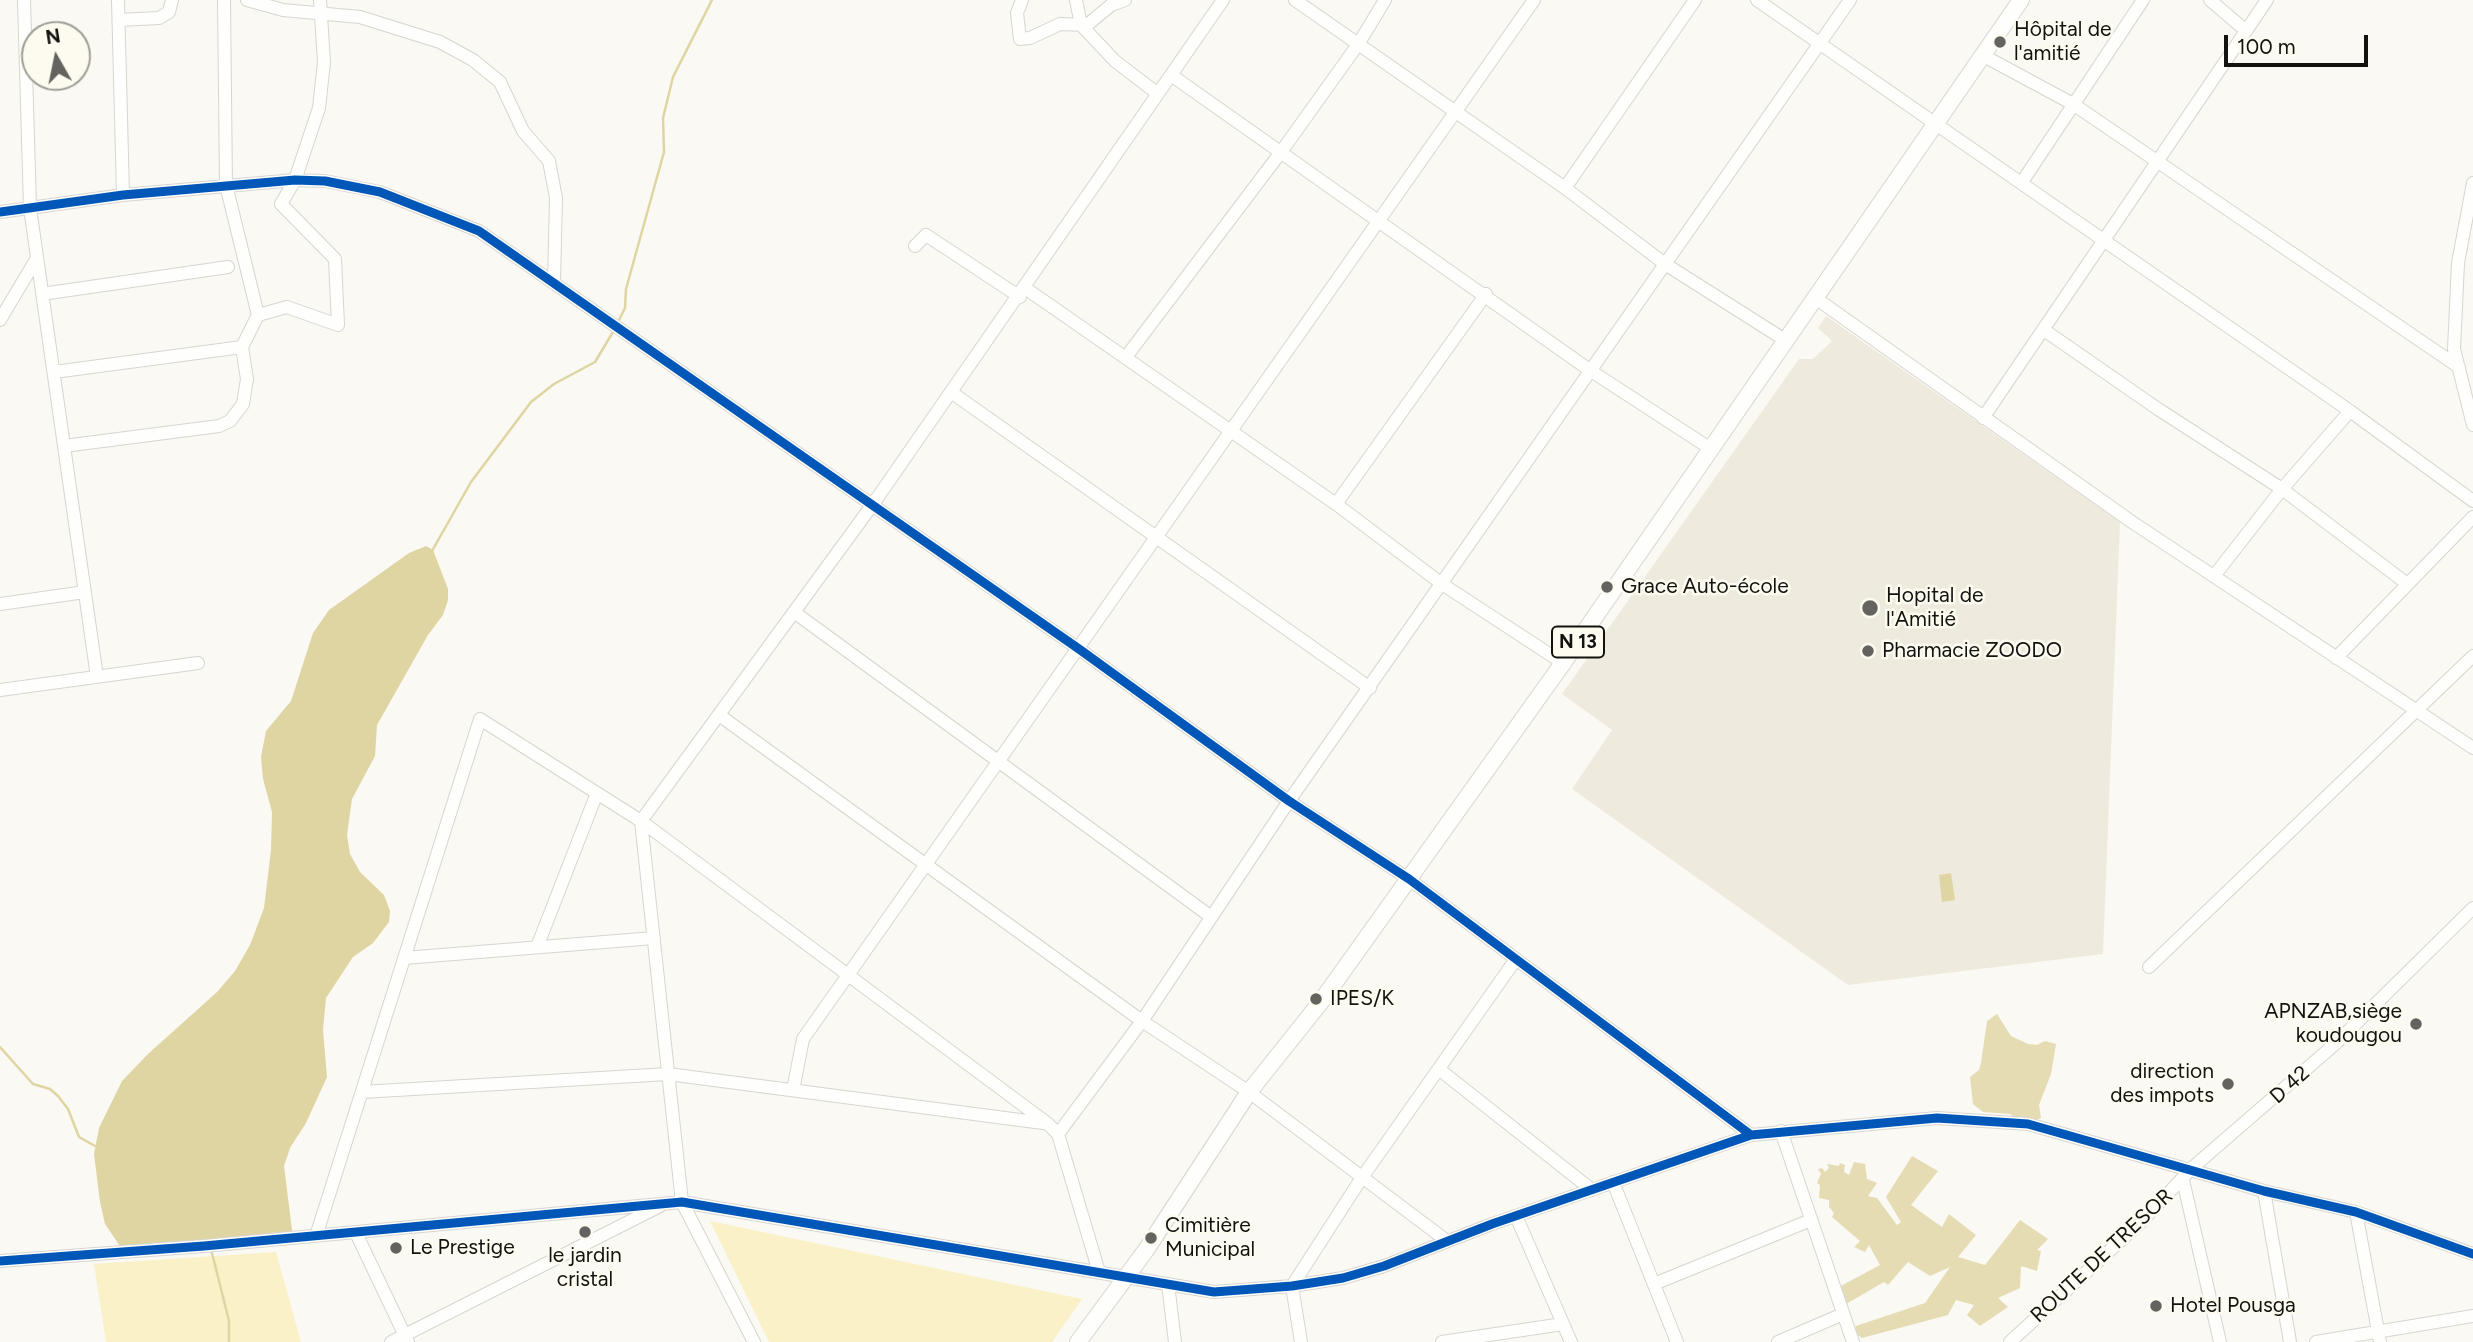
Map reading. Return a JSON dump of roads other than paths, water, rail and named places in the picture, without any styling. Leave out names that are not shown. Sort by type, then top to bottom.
[{"type":"main road","name":"N 13","points":[[1078,1342],[1249,1092],[1320,1003],[1563,663],[2021,0]]},
{"type":"street","points":[[24,0],[30,208],[97,677]]},
{"type":"street","points":[[118,0],[123,195]]},
{"type":"street","points":[[119,20],[159,18],[169,12],[172,0]]},
{"type":"street","points":[[64,446],[219,426],[230,421],[243,404],[247,379],[242,347],[258,315],[226,185],[224,0]]},
{"type":"street","points":[[247,0],[283,10],[320,6],[440,42],[473,60],[500,82],[523,131],[549,161],[556,198],[554,282]]},
{"type":"street","points":[[1022,0],[1017,13],[1020,39],[1030,38],[1059,24],[1087,25],[1111,5],[1125,0]]},
{"type":"street","points":[[1076,0],[1081,25],[1115,61],[1158,94]]},
{"type":"street","points":[[754,1342],[682,1202],[641,821],[873,505],[1223,0]]},
{"type":"street","points":[[1295,0],[1565,188],[1665,264],[1785,340]]},
{"type":"street","points":[[1126,357],[1281,152],[1359,43],[1385,0]]},
{"type":"street","points":[[793,1090],[803,1039],[1534,0]]},
{"type":"street","points":[[1565,188],[1695,0]]},
{"type":"street","points":[[1757,0],[2350,411],[2473,501]]},
{"type":"street","points":[[1058,1134],[1142,1021],[1289,801],[1850,0]]},
{"type":"street","points":[[2022,182],[2143,0]]},
{"type":"street","points":[[2210,0],[2245,30]]},
{"type":"street","points":[[1983,418],[2267,0]]},
{"type":"street","points":[[258,315],[287,307],[338,325],[335,259],[281,204],[295,180],[318,108],[324,62],[320,6]]},
{"type":"street","points":[[1982,55],[2073,104],[2459,367]]},
{"type":"street","points":[[1171,75],[1486,293],[1591,370],[1711,449]]},
{"type":"street","points":[[0,212],[123,195],[295,180],[352,185],[419,205],[479,231],[1079,649],[1289,801],[1409,879],[1751,1135]]},
{"type":"street","points":[[2473,183],[2458,263],[2454,349],[2473,425]]},
{"type":"street","points":[[915,246],[926,234],[1126,357],[1336,504],[1442,584],[1563,663]]},
{"type":"street","points":[[0,320],[37,258]]},
{"type":"street","points":[[42,294],[228,267]]},
{"type":"street","points":[[1336,504],[1486,293]]},
{"type":"street","points":[[1814,297],[1983,418],[2473,748]]},
{"type":"street","points":[[2044,330],[2282,489],[2406,583]]},
{"type":"street","points":[[54,372],[242,347]]},
{"type":"street","points":[[951,392],[1370,688]]},
{"type":"street","points":[[2214,576],[2282,489],[2350,411]]},
{"type":"street","points":[[2336,658],[2473,517]]},
{"type":"street","points":[[0,604],[85,592]]},
{"type":"street","points":[[794,612],[1001,760],[1210,916]]},
{"type":"street","points":[[2149,967],[2473,656]]},
{"type":"street","points":[[0,690],[198,663]]},
{"type":"street","points":[[719,715],[1142,1021],[1249,1092],[1361,1179],[1447,1241]]},
{"type":"street","points":[[316,1236],[480,719],[641,821],[1046,1123],[1058,1134],[1099,1272]]},
{"type":"street","points":[[537,947],[597,793]]},
{"type":"street","name":"D 42","points":[[2192,1168],[2334,1045],[2473,908]]},
{"type":"street","points":[[404,958],[654,938]]},
{"type":"street","points":[[1301,1342],[1292,1286],[1361,1179],[1516,959]]},
{"type":"street","points":[[1440,1070],[1592,1190]]},
{"type":"street","points":[[362,1093],[668,1074],[1046,1123]]},
{"type":"street","points":[[0,1261],[356,1233],[682,1202],[1214,1292],[1292,1286],[1343,1278],[1751,1135],[1937,1118],[2028,1124],[2192,1168],[2264,1191],[2356,1212],[2473,1254]]},
{"type":"street","points":[[1781,1131],[1853,1342]]},
{"type":"street","name":"ROUTE DE TRESOR","points":[[2009,1342],[2183,1180],[2192,1168]]},
{"type":"street","points":[[2183,1180],[2220,1342]]},
{"type":"street","points":[[1613,1182],[1677,1342]]},
{"type":"street","points":[[2264,1191],[2290,1342]]},
{"type":"street","points":[[391,1342],[406,1338],[665,1203]]},
{"type":"street","points":[[2356,1212],[2379,1337]]},
{"type":"street","points":[[1516,1216],[1571,1342]]},
{"type":"street","points":[[1654,1284],[1811,1220]]},
{"type":"street","points":[[356,1233],[406,1338]]},
{"type":"street","points":[[1168,1284],[1175,1342]]},
{"type":"street","points":[[1778,1342],[1843,1314]]},
{"type":"street","points":[[2316,1342],[2379,1337],[2473,1316]]},
{"type":"street","points":[[1442,1342],[1563,1324]]},
{"type":"waterway","points":[[618,322],[625,308],[626,289],[664,152],[663,118],[673,77],[712,0]]},
{"type":"waterway","points":[[432,551],[471,482],[531,402],[554,384],[595,362],[613,332]]},
{"type":"waterway","points":[[0,1047],[33,1084],[50,1089],[58,1096],[68,1109],[79,1137],[95,1146]]},
{"type":"waterway","points":[[211,1249],[229,1321],[229,1342]]},
{"type":"place","name":"Hôpital de l'amitié","points":[[2000,42]]},
{"type":"place","name":"Grace Auto-école","points":[[1607,587]]},
{"type":"place","name":"Hopital de l'Amitié","points":[[1870,608]]},
{"type":"place","name":"Pharmacie ZOODO","points":[[1868,651]]},
{"type":"place","name":"IPES/K","points":[[1316,999]]},
{"type":"place","name":"APNZAB,siège koudougou","points":[[2416,1024]]},
{"type":"place","name":"direction des impots","points":[[2228,1084]]},
{"type":"place","name":"le jardin cristal","points":[[585,1232]]},
{"type":"place","name":"Cimitière Municipal","points":[[1151,1238]]},
{"type":"place","name":"Le Prestige","points":[[396,1248]]},
{"type":"place","name":"Hotel Pousga","points":[[2156,1306]]}]
